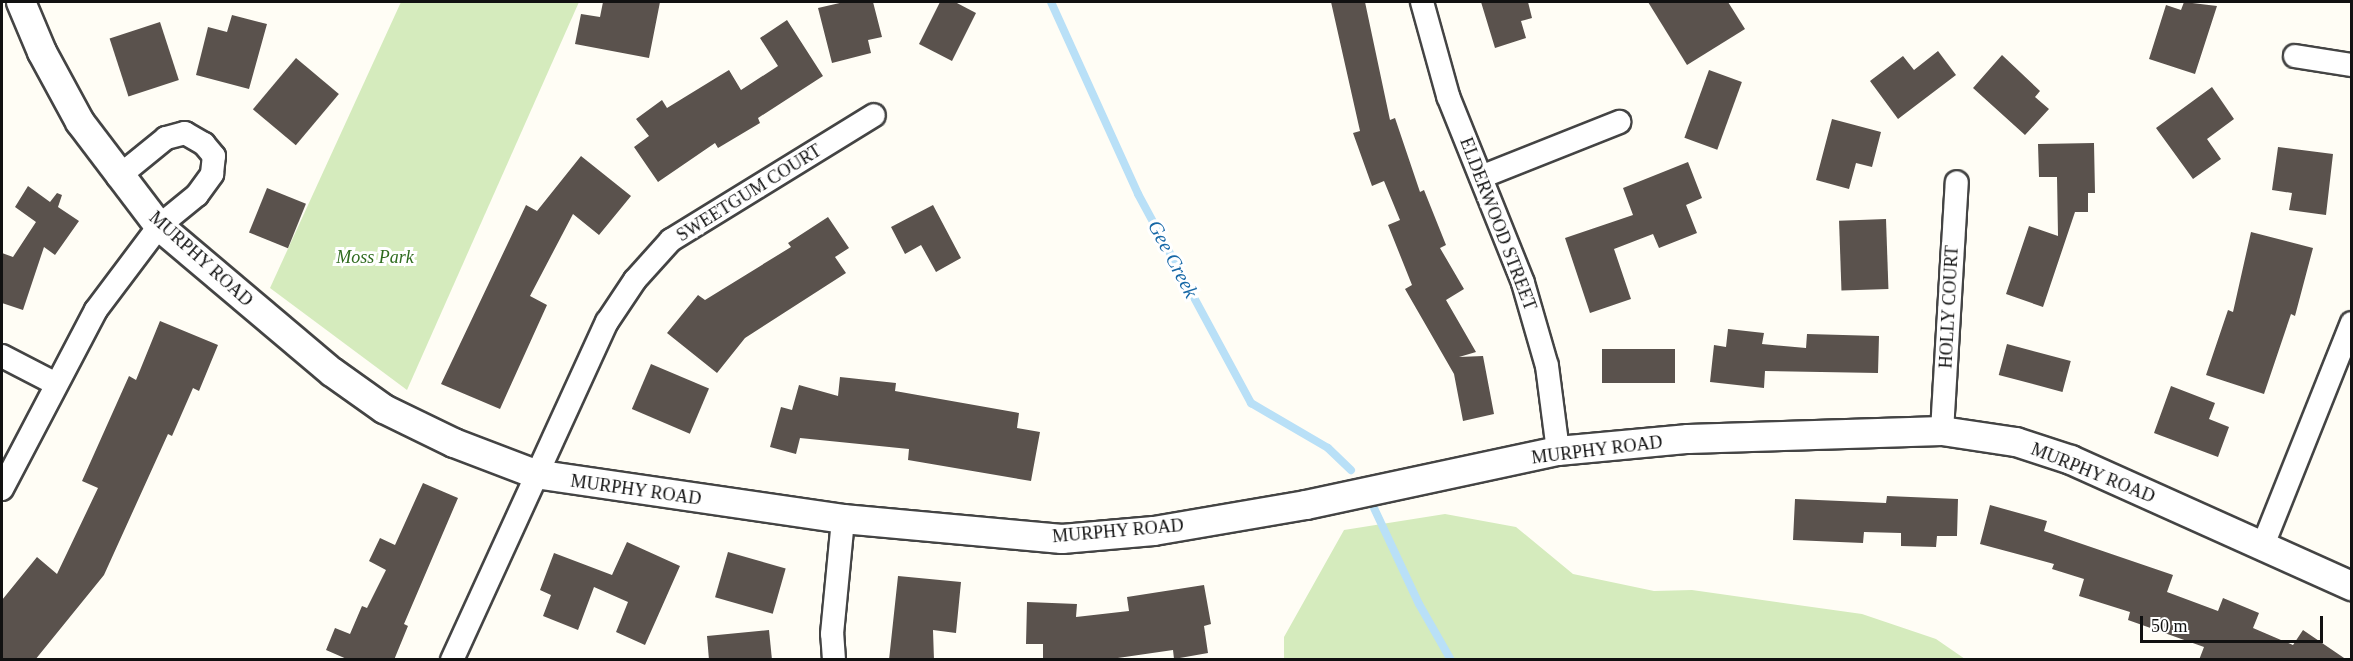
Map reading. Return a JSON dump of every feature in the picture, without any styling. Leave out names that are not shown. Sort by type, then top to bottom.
[{"type":"street","name":"MURPHY ROAD","points":[[21,2],[42,52],[80,122],[118,177],[159,226],[332,372],[384,409],[454,443],[535,474],[843,519],[1062,539],[1155,531],[1306,505],[1558,451],[1688,439],[1942,431],[2016,442],[2071,460],[2263,544],[2352,586]]},
{"type":"street","name":"ELDERWOOD STREET","points":[[1422,2],[1448,96],[1523,283],[1547,366],[1558,451]]},
{"type":"street","points":[[2295,56],[2352,65]]},
{"type":"street","name":"SWEETGUM COURT","points":[[452,660],[535,474],[607,321],[635,280],[671,240],[874,115]]},
{"type":"street","points":[[1481,177],[1619,123]]},
{"type":"street","points":[[2,489],[96,310],[159,226],[197,195],[212,174],[213,156],[204,144],[185,133],[166,138],[118,177]]},
{"type":"street","name":"HOLLY COURT","points":[[1942,431],[1957,182]]},
{"type":"street","points":[[2263,544],[2352,323]]},
{"type":"street","points":[[2,356],[56,384]]},
{"type":"street","points":[[834,660],[832,634],[843,519]]},
{"type":"green space","name":"Moss Park","points":[[401,2],[579,2],[407,390],[270,288]]},
{"type":"green space","points":[[1445,514],[1516,527],[1573,574],[1654,591],[1692,590],[1862,614],[1936,639],[1965,659],[1284,659],[1284,637],[1344,530]]},
{"type":"building","points":[[603,2],[660,2],[649,58],[575,44],[581,14],[600,17]]},
{"type":"building","points":[[844,2],[873,2],[882,37],[868,40],[871,53],[832,63],[818,8]]},
{"type":"building","points":[[940,2],[955,2],[976,13],[952,61],[919,44]]},
{"type":"building","points":[[1331,2],[1365,2],[1390,120],[1395,118],[1420,192],[1424,190],[1446,245],[1440,248],[1464,289],[1446,300],[1476,352],[1459,357],[1483,356],[1494,414],[1463,421],[1454,374],[1405,289],[1412,285],[1388,225],[1400,220],[1384,181],[1372,186],[1353,133],[1360,131]]},
{"type":"building","points":[[1481,2],[1528,2],[1532,18],[1521,21],[1526,38],[1495,48]]},
{"type":"building","points":[[1648,2],[1728,2],[1745,29],[1687,65]]},
{"type":"building","points":[[2184,2],[2217,6],[2195,74],[2149,59],[2166,5],[2181,10]]},
{"type":"building","points":[[232,15],[267,24],[249,89],[196,75],[208,27],[227,32]]},
{"type":"building","points":[[787,20],[823,76],[758,118],[760,123],[718,148],[715,143],[658,182],[634,147],[649,136],[636,119],[662,100],[667,108],[729,70],[741,90],[778,66],[760,38]]},
{"type":"building","points":[[160,22],[179,80],[128,96],[110,38]]},
{"type":"building","points":[[1938,51],[1956,75],[1898,119],[1870,81],[1903,56],[1914,70]]},
{"type":"building","points":[[2002,55],[2040,91],[2035,97],[2049,109],[2025,135],[1973,88]]},
{"type":"building","points":[[296,58],[339,94],[296,145],[253,109]]},
{"type":"building","points":[[1709,70],[1742,82],[1717,150],[1684,138]]},
{"type":"building","points":[[2212,87],[2234,119],[2207,139],[2221,159],[2193,179],[2156,128]]},
{"type":"building","points":[[1832,119],[1881,132],[1872,167],[1856,163],[1849,189],[1816,180]]},
{"type":"building","points":[[2094,143],[2095,193],[2088,193],[2088,212],[2075,212],[2043,307],[2006,294],[2029,226],[2058,236],[2057,177],[2039,177],[2038,144]]},
{"type":"building","points":[[2278,147],[2333,154],[2326,215],[2289,210],[2292,193],[2272,190]]},
{"type":"building","points":[[581,156],[631,196],[599,235],[573,214],[530,296],[547,305],[500,409],[441,384],[526,205],[537,211]]},
{"type":"building","points":[[1688,162],[1702,198],[1686,205],[1697,233],[1659,248],[1653,234],[1614,249],[1631,299],[1590,313],[1565,238],[1633,215],[1623,188]]},
{"type":"building","points":[[28,186],[50,202],[57,193],[62,195],[58,207],[79,221],[55,255],[44,247],[23,310],[2,303],[2,253],[13,257],[36,222],[15,207]]},
{"type":"building","points":[[267,188],[306,204],[288,248],[249,233]]},
{"type":"building","points":[[933,205],[961,258],[936,272],[921,245],[905,254],[891,227]]},
{"type":"building","points":[[828,217],[849,248],[835,257],[846,273],[745,338],[717,373],[667,333],[698,295],[705,300],[791,247],[788,243]]},
{"type":"building","points":[[1886,219],[1888,289],[1841,291],[1839,221]]},
{"type":"building","points":[[2251,232],[2313,248],[2295,316],[2291,314],[2264,394],[2206,375],[2228,310],[2233,312]]},
{"type":"building","points":[[160,321],[218,345],[199,391],[193,388],[172,436],[168,434],[104,575],[35,660],[2,660],[2,600],[37,557],[57,574],[98,488],[82,481],[129,376],[136,380]]},
{"type":"building","points":[[1728,329],[1764,333],[1762,344],[1806,348],[1807,334],[1879,336],[1878,373],[1765,371],[1764,388],[1710,382],[1714,345],[1726,347]]},
{"type":"building","points":[[2007,344],[2071,361],[2062,392],[1999,375]]},
{"type":"building","points":[[1602,349],[1675,349],[1675,383],[1602,383]]},
{"type":"building","points":[[651,364],[709,389],[690,434],[632,409]]},
{"type":"building","points":[[840,377],[896,383],[895,391],[1019,413],[1017,428],[1040,432],[1031,481],[908,460],[909,449],[800,438],[796,454],[770,447],[781,407],[792,410],[799,385],[838,396]]},
{"type":"building","points":[[2171,386],[2215,403],[2209,419],[2229,427],[2218,457],[2154,433]]},
{"type":"building","points":[[423,483],[458,498],[404,624],[408,626],[394,660],[349,660],[326,650],[335,628],[350,634],[362,606],[367,608],[386,570],[369,561],[380,538],[395,545]]},
{"type":"building","points":[[1887,496],[1958,499],[1957,536],[1937,536],[1936,547],[1901,546],[1901,533],[1864,532],[1863,543],[1793,540],[1795,499],[1886,503]]},
{"type":"building","points":[[1990,505],[2047,521],[2044,531],[2173,575],[2167,592],[2218,611],[2223,598],[2259,613],[2253,628],[2293,645],[2303,630],[2347,660],[2199,660],[2204,647],[2128,620],[2130,612],[2079,596],[2084,579],[2052,569],[2054,564],[1980,544]]},
{"type":"building","points":[[627,542],[680,566],[645,645],[616,632],[628,602],[594,587],[578,630],[543,616],[551,595],[540,590],[554,553],[612,575]]},
{"type":"building","points":[[728,552],[786,569],[773,614],[715,597]]},
{"type":"building","points":[[898,576],[961,582],[956,633],[933,630],[934,660],[889,660]]},
{"type":"building","points":[[1204,585],[1211,624],[1204,626],[1208,653],[1174,659],[1173,650],[1104,660],[1043,660],[1043,644],[1026,644],[1027,602],[1077,604],[1076,617],[1129,611],[1127,597]]},
{"type":"building","points":[[769,630],[772,660],[709,660],[707,636]]},
{"type":"waterway","name":"Gee Creek","points":[[1051,2],[1138,194],[1251,403],[1328,448],[1351,470]]},
{"type":"waterway","name":"Gee Creek","points":[[1374,508],[1419,604],[1451,660]]}]
